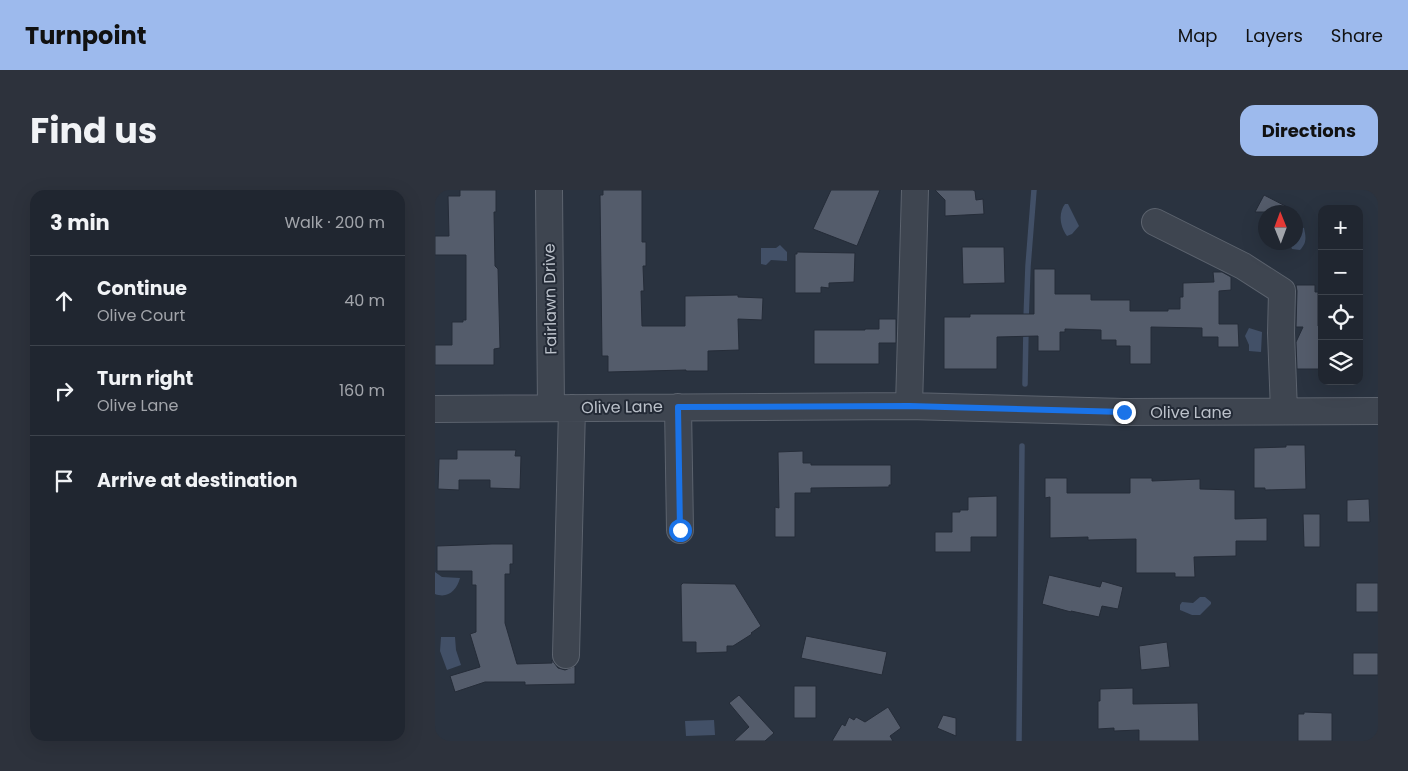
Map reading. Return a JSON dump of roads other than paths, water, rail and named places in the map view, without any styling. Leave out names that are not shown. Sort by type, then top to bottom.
[{"type":"street","name":"Fairlawn Drive","points":[[549,190],[562,408],[566,654]]},
{"type":"street","points":[[909,406],[915,190]]},
{"type":"street","points":[[1155,222],[1243,266],[1282,291],[1281,333],[1284,411]]},
{"type":"street","name":"Olive Lane","points":[[435,409],[909,406],[1124,412],[1378,411]]},
{"type":"street","points":[[678,407],[680,530]]},
{"type":"water","points":[[1065,204],[1068,204],[1079,226],[1072,234],[1067,236],[1061,220],[1061,212]]},
{"type":"water","points":[[1303,228],[1305,234],[1303,245]]},
{"type":"water","points":[[780,245],[787,252],[787,261],[771,260],[766,265],[761,264],[761,248],[776,248]]},
{"type":"water","points":[[1249,328],[1262,332],[1261,352],[1249,351],[1249,345],[1245,336]]},
{"type":"water","points":[[435,572],[442,577],[460,578],[454,590],[444,595],[435,594]]},
{"type":"water","points":[[1200,597],[1205,597],[1211,604],[1200,615],[1192,615],[1180,610],[1182,602],[1193,603]]},
{"type":"water","points":[[441,637],[455,637],[456,650],[461,665],[447,670],[440,651]]},
{"type":"water","points":[[714,720],[715,735],[686,736],[685,721]]},
{"type":"waterway","points":[[1026,320],[1034,190]]},
{"type":"waterway","points":[[1025,384],[1026,329]]},
{"type":"waterway","points":[[1019,741],[1022,446]]}]
